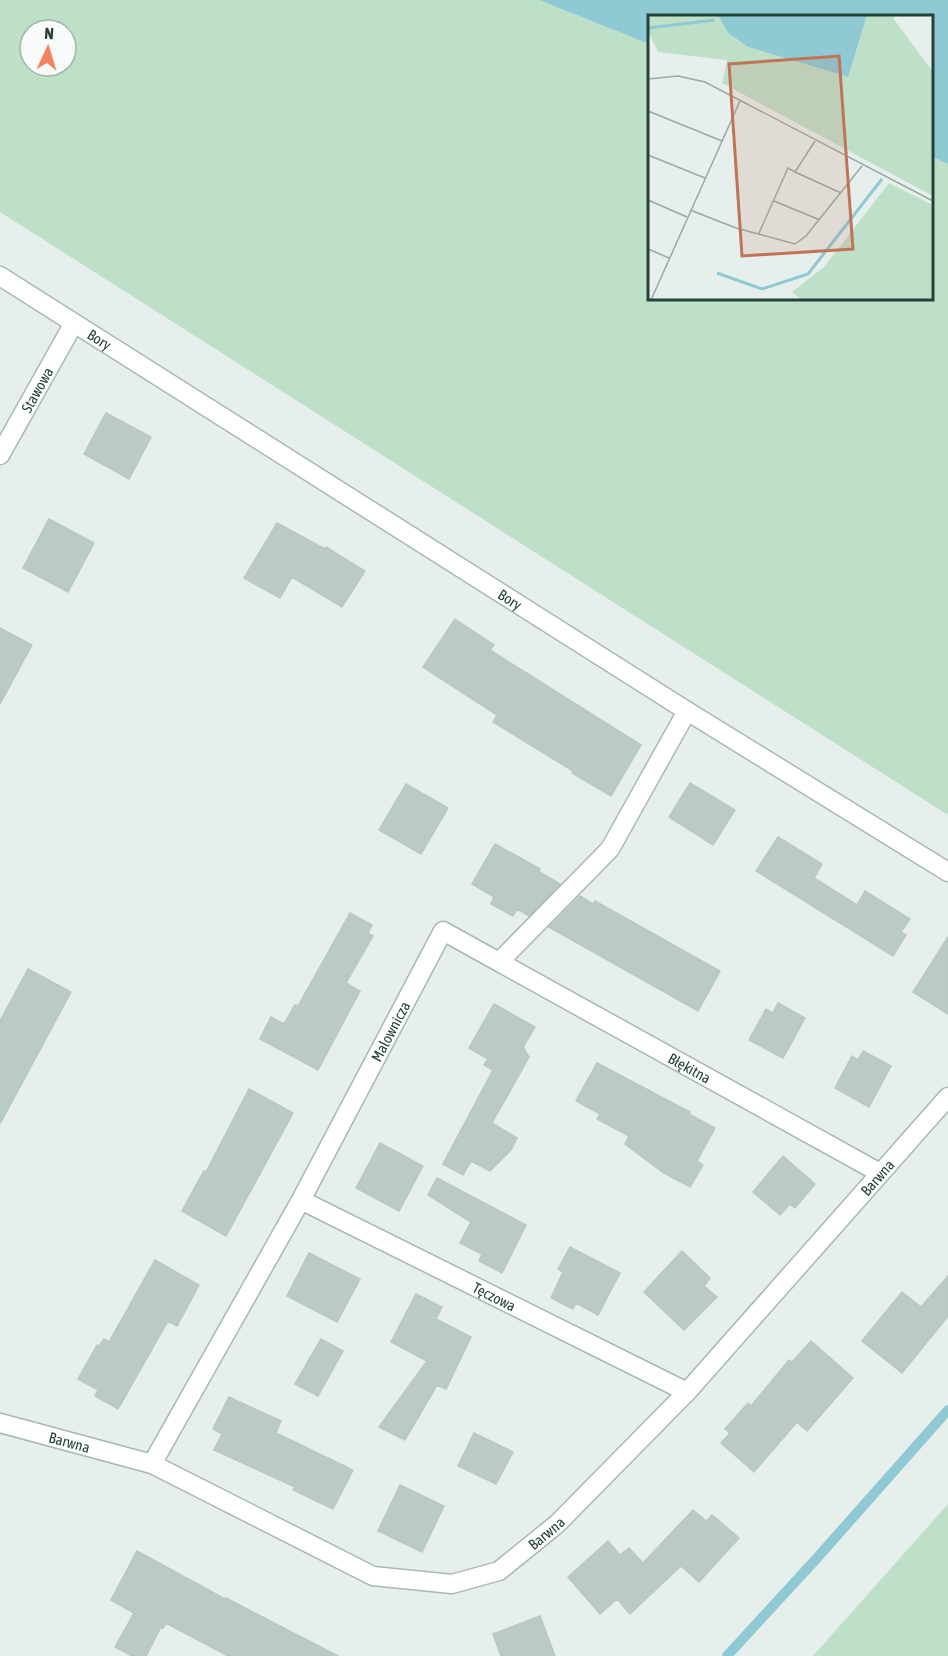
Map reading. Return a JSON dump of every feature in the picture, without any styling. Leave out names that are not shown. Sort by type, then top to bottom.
[{"type":"street","name":"Bory","points":[[0,276],[687,711],[948,872]]},
{"type":"street","name":"Stawowa","points":[[0,455],[74,323]]},
{"type":"street","points":[[499,962],[610,849],[687,711]]},
{"type":"street","name":"Malownicza","points":[[152,1464],[301,1200],[443,931],[499,962]]},
{"type":"street","name":"Błękitna","points":[[499,962],[880,1173]]},
{"type":"street","name":"Barwna","points":[[0,1423],[152,1464],[373,1576],[452,1584],[499,1571],[557,1524],[687,1392],[948,1096]]},
{"type":"street","name":"Tęczowa","points":[[301,1200],[687,1392]]},
{"type":"green space","points":[[0,0],[539,0],[648,44],[648,300],[933,300],[933,157],[948,164],[948,815],[0,212]]},
{"type":"green space","points":[[948,1504],[948,1656],[813,1656]]},
{"type":"water","points":[[539,0],[948,0],[948,164],[933,157],[933,15],[648,15],[648,44]]},
{"type":"building","points":[[106,413],[151,437],[129,479],[84,454]]},
{"type":"building","points":[[49,519],[94,543],[68,592],[23,568]]},
{"type":"building","points":[[277,523],[325,549],[326,547],[365,571],[342,607],[292,577],[280,598],[244,578]]},
{"type":"building","points":[[455,619],[494,645],[490,650],[641,745],[611,796],[493,722],[497,715],[423,667]]},
{"type":"building","points":[[0,628],[32,645],[0,704]]},
{"type":"building","points":[[690,783],[735,810],[713,845],[669,817]]},
{"type":"building","points":[[406,784],[448,808],[421,854],[379,830]]},
{"type":"building","points":[[778,837],[822,864],[814,878],[857,905],[865,891],[910,919],[901,932],[906,935],[893,956],[756,871]]},
{"type":"building","points":[[495,844],[540,869],[538,871],[560,884],[529,916],[517,909],[513,916],[491,904],[494,897],[472,884]]},
{"type":"building","points":[[580,896],[593,904],[595,901],[720,971],[698,1011],[549,927]]},
{"type":"building","points":[[350,913],[372,925],[368,933],[373,936],[346,983],[360,991],[318,1070],[260,1039],[271,1017],[284,1024],[295,1005],[298,1006]]},
{"type":"building","points":[[948,937],[948,1014],[913,992]]},
{"type":"building","points":[[28,969],[71,992],[0,1124],[0,1021]]},
{"type":"building","points":[[778,1003],[805,1018],[783,1058],[749,1040],[766,1009],[773,1013]]},
{"type":"building","points":[[494,1004],[535,1027],[523,1047],[529,1057],[492,1123],[517,1138],[511,1150],[490,1171],[471,1161],[463,1175],[443,1164],[493,1070],[484,1065],[488,1059],[469,1048]]},
{"type":"building","points":[[863,1051],[891,1066],[869,1107],[835,1088],[852,1056],[858,1060]]},
{"type":"building","points":[[597,1063],[690,1112],[689,1114],[715,1128],[697,1161],[703,1165],[690,1187],[664,1173],[625,1144],[629,1136],[597,1119],[600,1114],[576,1101]]},
{"type":"building","points":[[249,1089],[293,1113],[226,1236],[182,1211],[204,1171],[206,1172]]},
{"type":"building","points":[[380,1143],[423,1166],[399,1211],[356,1188]]},
{"type":"building","points":[[783,1156],[815,1184],[795,1208],[790,1204],[780,1215],[753,1192]]},
{"type":"building","points":[[437,1178],[526,1225],[502,1273],[479,1261],[482,1254],[460,1243],[471,1222],[428,1195]]},
{"type":"building","points":[[570,1247],[620,1273],[598,1315],[576,1303],[573,1309],[551,1298],[563,1272],[558,1269]]},
{"type":"building","points":[[682,1251],[710,1278],[704,1286],[717,1297],[684,1330],[644,1292]]},
{"type":"building","points":[[309,1253],[360,1279],[337,1322],[287,1296]]},
{"type":"building","points":[[155,1260],[199,1285],[177,1326],[168,1321],[118,1409],[95,1396],[98,1390],[78,1379],[97,1345],[99,1346],[104,1339],[109,1342]]},
{"type":"building","points":[[948,1276],[948,1316],[902,1373],[862,1341],[902,1292],[921,1307]]},
{"type":"building","points":[[416,1294],[442,1307],[436,1319],[471,1337],[446,1389],[437,1385],[405,1440],[379,1427],[427,1361],[391,1342]]},
{"type":"building","points":[[321,1339],[343,1351],[318,1396],[295,1384]]},
{"type":"building","points":[[811,1341],[853,1378],[807,1431],[797,1422],[754,1472],[721,1443],[730,1433],[725,1429],[748,1403],[751,1406],[789,1360],[792,1362]]},
{"type":"building","points":[[229,1397],[281,1421],[276,1433],[353,1470],[333,1509],[293,1490],[295,1487],[214,1450],[222,1434],[213,1429]]},
{"type":"building","points":[[474,1433],[513,1452],[496,1484],[458,1466]]},
{"type":"building","points":[[400,1485],[444,1506],[422,1552],[378,1531]]},
{"type":"building","points":[[693,1510],[706,1521],[712,1515],[739,1538],[699,1582],[681,1566],[630,1614],[617,1599],[600,1614],[568,1577],[608,1541],[620,1555],[629,1548],[643,1563]]},
{"type":"building","points":[[137,1551],[338,1656],[228,1656],[166,1623],[163,1628],[161,1627],[146,1656],[132,1656],[115,1647],[134,1613],[111,1600]]},
{"type":"building","points":[[540,1616],[555,1656],[501,1656],[493,1634]]},
{"type":"waterway","points":[[727,1656],[948,1410]]}]
